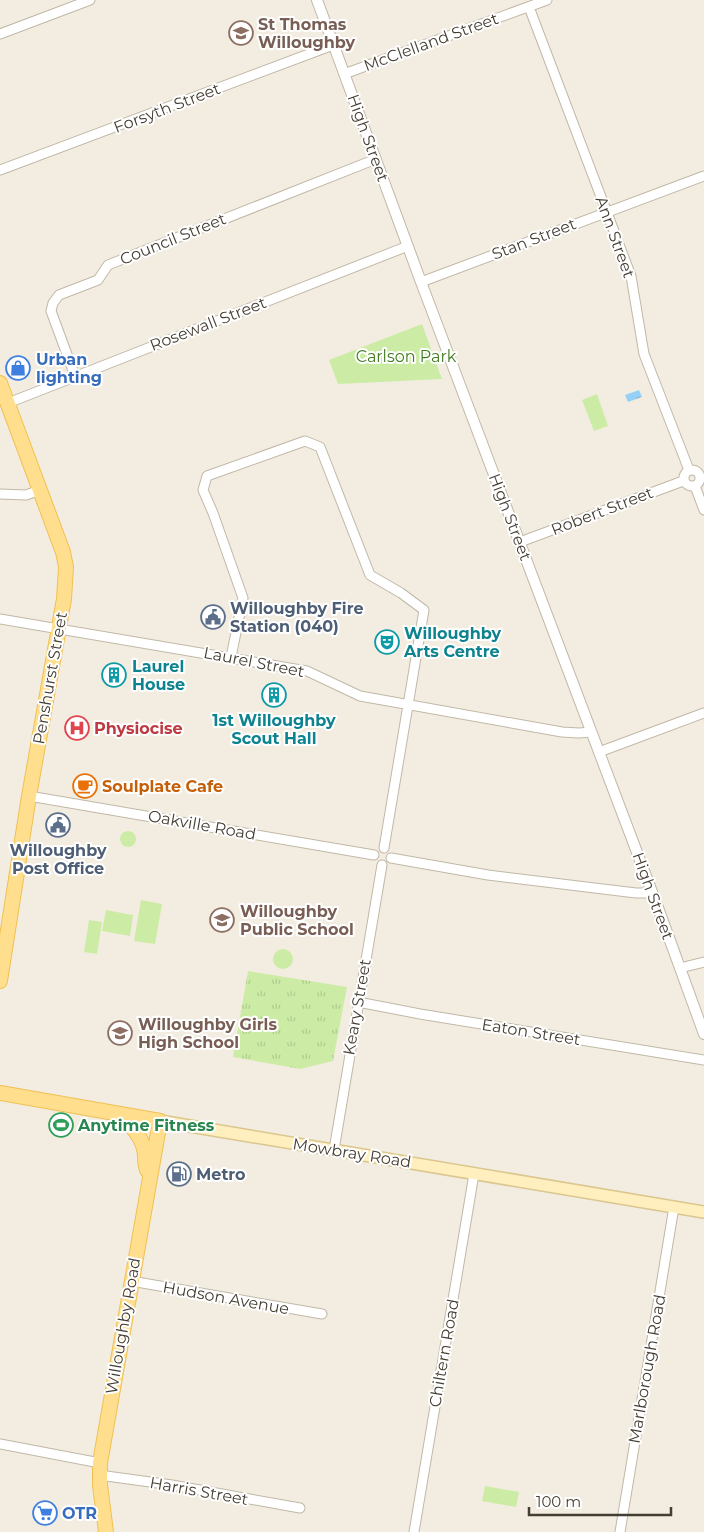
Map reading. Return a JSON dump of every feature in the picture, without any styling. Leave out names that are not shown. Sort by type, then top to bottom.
[{"type":"main road","name":"Penshurst Street","points":[[0,383],[58,538],[66,568],[64,598],[0,981]]},
{"type":"main road","name":"Mowbray Road","points":[[0,1093],[704,1212]]},
{"type":"main road","points":[[112,1113],[127,1122],[139,1136],[149,1178]]},
{"type":"main road","name":"Willoughby Road","points":[[106,1532],[99,1469],[160,1121]]},
{"type":"street","points":[[0,34],[90,0]]},
{"type":"street","name":"High Street","points":[[316,0],[704,1034]]},
{"type":"street","name":"McClelland Street","points":[[344,74],[547,0]]},
{"type":"street","name":"Ann Street","points":[[529,7],[630,276],[644,354],[689,470]]},
{"type":"street","name":"Forsyth Street","points":[[0,170],[334,45]]},
{"type":"street","name":"Council Street","points":[[75,376],[51,312],[53,303],[59,295],[98,280],[108,265],[376,159]]},
{"type":"street","name":"Stan Street","points":[[421,282],[704,176]]},
{"type":"street","name":"Rosewall Street","points":[[8,403],[408,246]]},
{"type":"street","points":[[231,657],[243,598],[213,512],[203,490],[208,476],[306,441],[320,447],[370,576],[401,593],[424,610],[384,848]]},
{"type":"street","points":[[689,470],[702,473],[699,482],[695,486],[687,485],[684,480],[685,473],[689,470]]},
{"type":"street","name":"Robert Street","points":[[520,542],[684,480]]},
{"type":"street","points":[[695,486],[704,510]]},
{"type":"street","points":[[0,494],[26,495],[40,490]]},
{"type":"street","name":"Laurel Street","points":[[0,618],[307,671],[360,696],[562,732],[591,732]]},
{"type":"street","points":[[599,752],[704,713]]},
{"type":"street","name":"Oakville Road","points":[[30,796],[374,855]]},
{"type":"street","points":[[384,848],[390,851],[391,858],[388,863],[382,865],[376,861],[374,855],[378,849],[384,848]]},
{"type":"street","points":[[391,858],[488,875],[636,893],[652,893]]},
{"type":"street","name":"Keary Street","points":[[334,1150],[382,865]]},
{"type":"street","points":[[680,968],[704,962]]},
{"type":"street","name":"Eaton Street","points":[[358,1002],[704,1060]]},
{"type":"street","name":"Chiltern Road","points":[[414,1532],[474,1174]]},
{"type":"street","name":"Marlborough Road","points":[[620,1532],[674,1207]]},
{"type":"street","name":"Hudson Avenue","points":[[131,1281],[322,1314]]},
{"type":"street","name":"Harris Street","points":[[0,1444],[172,1485],[300,1508]]},
{"type":"green space","name":"Carlson Park","points":[[422,324],[442,379],[338,384],[329,360]]},
{"type":"green space","points":[[597,394],[608,426],[594,431],[582,400]]},
{"type":"green space","points":[[128,831],[134,833],[136,839],[134,845],[128,847],[122,845],[120,839],[122,833]]},
{"type":"green space","points":[[141,900],[162,904],[155,944],[134,941]]},
{"type":"green space","points":[[106,910],[133,915],[130,936],[102,931]]},
{"type":"green space","points":[[89,920],[102,922],[97,954],[84,952]]},
{"type":"green space","points":[[279,949],[287,949],[293,955],[293,963],[287,969],[279,969],[273,963],[273,955]]},
{"type":"green space","points":[[248,971],[347,987],[333,1061],[300,1069],[233,1057]]},
{"type":"green space","points":[[485,1486],[519,1492],[516,1507],[482,1501]]},
{"type":"water","points":[[639,390],[642,397],[628,402],[625,395]]},
{"type":"place","name":"St Thomas Willoughby","points":[[241,33]]},
{"type":"place","name":"Urban lighting","points":[[18,368]]},
{"type":"place","name":"Willoughby Fire Station (040)","points":[[213,617]]},
{"type":"place","name":"Willoughby Arts Centre","points":[[387,642]]},
{"type":"place","name":"Laurel House","points":[[114,675]]},
{"type":"place","name":"1st Willoughby Scout Hall","points":[[274,695]]},
{"type":"place","name":"Physiocise","points":[[77,728]]},
{"type":"place","name":"Soulplate Cafe","points":[[85,786]]},
{"type":"place","name":"Willoughby Post Office","points":[[58,825]]},
{"type":"place","name":"Willoughby Public School","points":[[222,920]]},
{"type":"place","name":"Willoughby Girls High School","points":[[120,1033]]},
{"type":"place","name":"Anytime Fitness","points":[[61,1125]]},
{"type":"place","name":"Metro","points":[[179,1174]]},
{"type":"place","name":"OTR","points":[[45,1513]]}]
